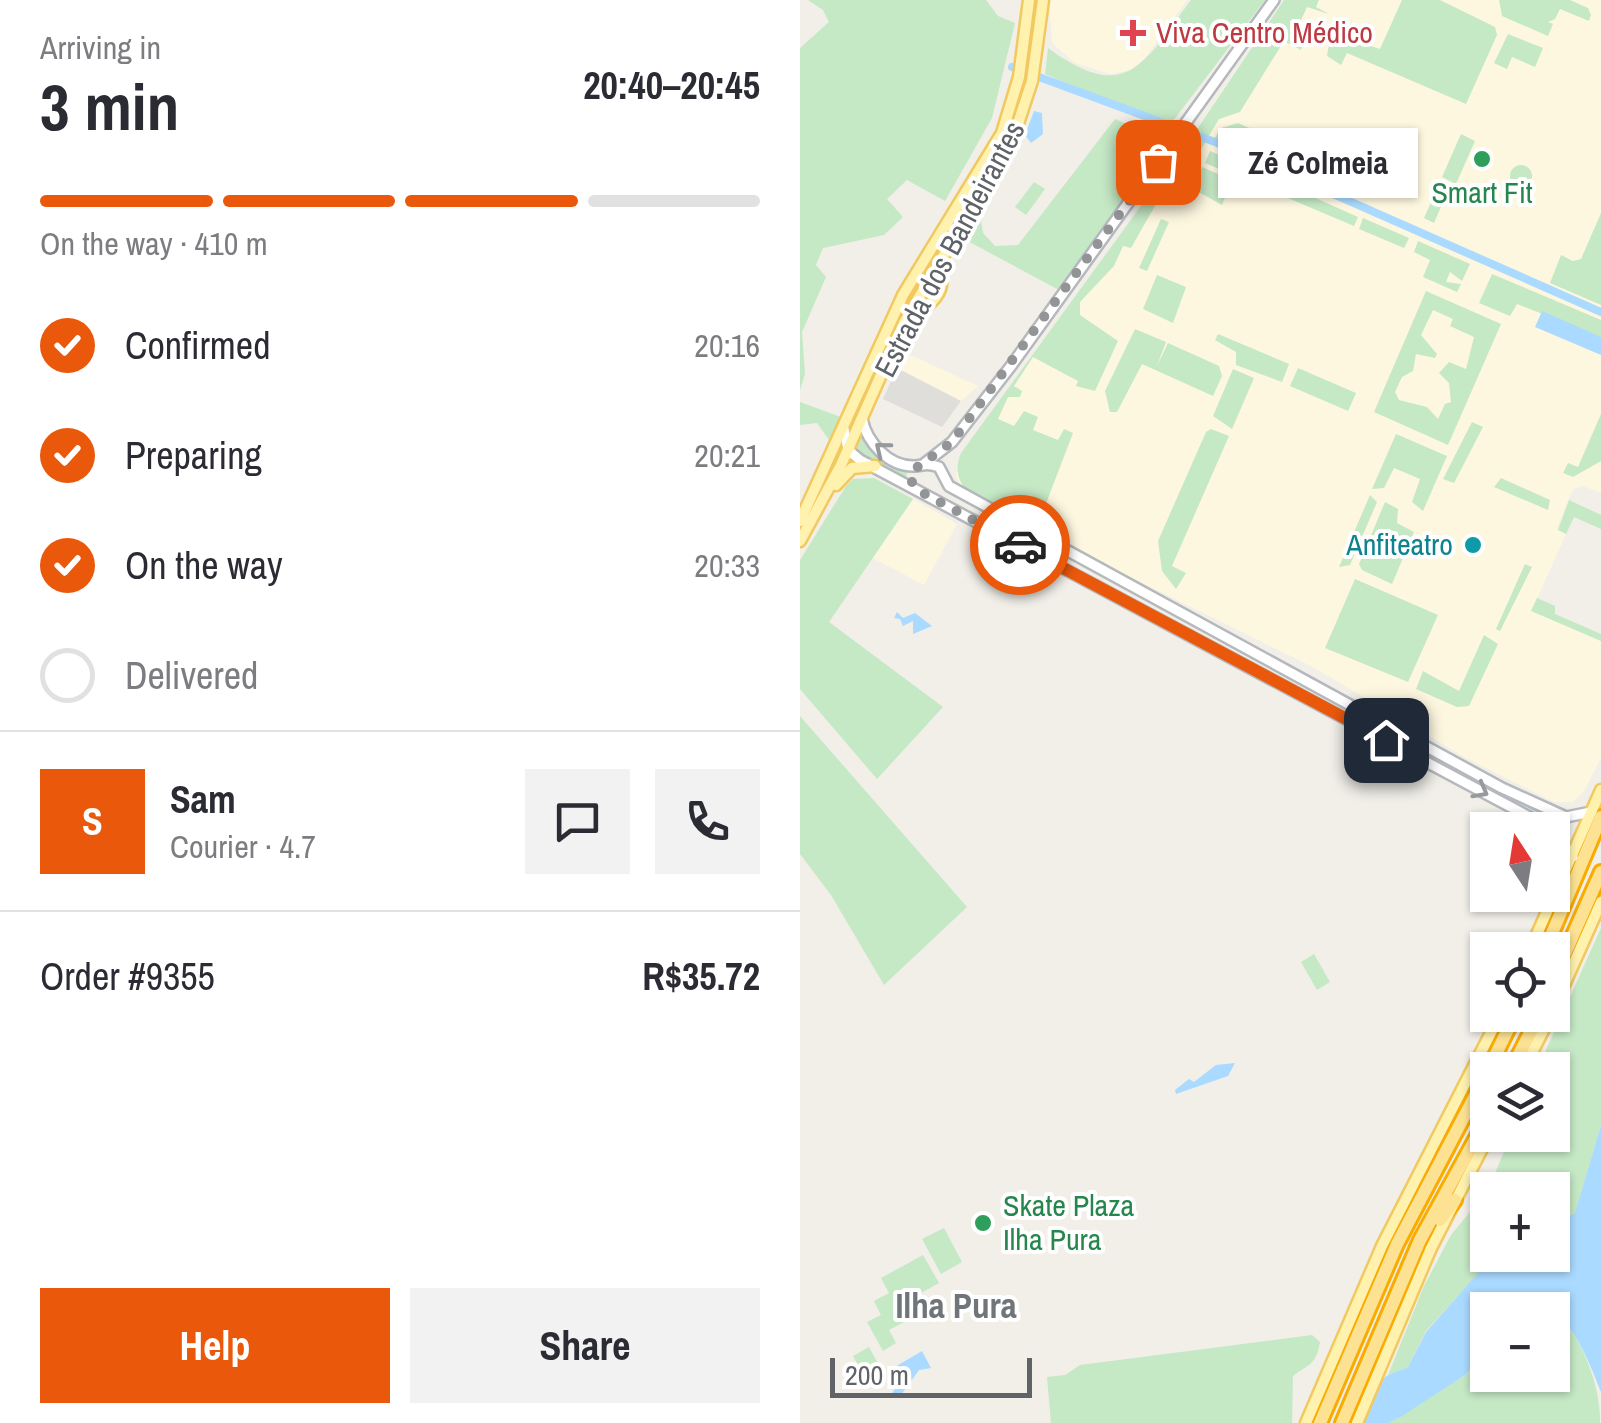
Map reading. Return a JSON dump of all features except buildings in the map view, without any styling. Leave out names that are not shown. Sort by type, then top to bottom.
[{"type":"highway","points":[[1552,932],[1598,812]]},
{"type":"highway","points":[[1570,942],[1601,872]]},
{"type":"highway","points":[[1359,1330],[1397,1244],[1470,1104]]},
{"type":"highway","points":[[1342,1423],[1400,1286],[1470,1151]]},
{"type":"highway","points":[[1320,1423],[1424,1179],[1422,1173]]},
{"type":"highway","points":[[1400,1286],[1455,1200]]},
{"type":"main road","name":"Estrada dos Bandeirantes","points":[[800,521],[920,266],[1002,133],[1019,77],[1028,0]]},
{"type":"main road","name":"Estrada dos Bandeirantes","points":[[800,541],[848,450],[904,323],[939,293],[942,279],[937,267],[1014,136],[1032,77],[1043,0]]},
{"type":"main road","points":[[920,266],[937,267]]},
{"type":"main road","points":[[822,501],[852,468],[875,466]]},
{"type":"main road","points":[[1538,932],[1598,812],[1601,790]]},
{"type":"main road","points":[[1570,973],[1601,902]]},
{"type":"main road","points":[[1306,1423],[1382,1246],[1492,1032]]},
{"type":"main road","points":[[1356,1423],[1480,1152]]},
{"type":"street","points":[[914,486],[920,464],[952,442],[1274,0]]},
{"type":"street","points":[[862,419],[868,438],[881,452],[946,474]]},
{"type":"street","points":[[844,429],[848,450],[875,466],[1514,812]]},
{"type":"street","points":[[952,442],[946,474],[949,486],[1502,788],[1572,818],[1598,812]]},
{"type":"street","points":[[933,496],[943,495],[949,486]]},
{"type":"street","points":[[1570,833],[1574,830],[1572,818]]},
{"type":"street","points":[[1570,852],[1573,857]]},
{"type":"shaded area","points":[[1049,0],[1187,0],[1144,59],[1131,70],[1110,74],[1075,63],[1052,43]]},
{"type":"shaded area","points":[[1284,0],[1601,0],[1601,493],[1583,486],[1573,489],[1557,528],[1566,534],[1532,610],[1601,641],[1601,758],[1584,791],[1573,802],[1554,802],[1466,758],[1313,667],[1055,540],[1059,522],[960,486],[956,475],[961,453],[1183,149]]},
{"type":"shaded area","points":[[906,353],[978,386],[961,401],[897,368]]},
{"type":"shaded area","points":[[897,368],[961,401],[942,427],[883,399]]},
{"type":"shaded area","points":[[913,499],[957,524],[924,585],[873,558]]},
{"type":"green space","points":[[808,0],[986,0],[998,16],[1015,23],[992,118],[945,201],[907,180],[887,199],[903,217],[884,235],[823,248],[816,265],[826,277],[802,332],[805,374],[800,390],[800,48],[829,22],[823,10]]},
{"type":"green space","points":[[1191,0],[1265,0],[1173,121],[1161,122],[1045,74],[1048,48],[1097,74],[1116,75],[1132,69],[1160,42]]},
{"type":"green space","points":[[1284,0],[1319,0],[1316,7],[1329,14],[1307,7],[1292,40],[1304,42],[1301,50],[1284,41],[1240,112],[1219,119],[1199,153],[1185,147]]},
{"type":"green space","points":[[1402,0],[1440,0],[1495,27],[1497,35],[1466,104],[1347,53],[1341,65],[1327,56],[1330,38],[1336,35],[1380,49]]},
{"type":"green space","points":[[1499,0],[1570,0],[1588,8],[1591,15],[1589,21],[1560,9],[1555,19],[1548,22],[1553,24],[1548,36],[1502,16]]},
{"type":"green space","points":[[1508,34],[1543,48],[1535,67],[1512,57],[1507,69],[1494,63]]},
{"type":"green space","points":[[1115,119],[1149,134],[1131,152],[1135,159],[1125,173],[1137,181],[1059,290],[964,239],[980,214],[983,233],[995,246],[1018,245]]},
{"type":"green space","points":[[1238,123],[1274,139],[1275,149],[1300,159],[1294,173],[1215,138],[1221,128]]},
{"type":"green space","points":[[1461,134],[1475,141],[1456,184],[1442,177]]},
{"type":"green space","points":[[1181,151],[1187,154],[1188,165],[1194,161],[1189,176],[1177,167],[1131,248],[1123,246],[1114,266],[1080,302],[1080,315],[1118,341],[1095,391],[1076,386],[1078,381],[1033,357],[1014,386],[1022,391],[1020,397],[1008,397],[998,419],[1014,426],[1024,411],[1038,417],[1033,430],[1058,440],[1064,429],[1073,433],[1042,514],[1030,525],[990,507],[967,491],[960,480],[961,453]]},
{"type":"green space","points":[[1210,151],[1358,217],[1354,226],[1205,163]]},
{"type":"green space","points":[[1521,165],[1529,168],[1529,184],[1521,187],[1513,184],[1510,176],[1513,168]]},
{"type":"green space","points":[[1202,167],[1232,180],[1222,205],[1195,190]]},
{"type":"green space","points":[[1441,180],[1455,186],[1450,196],[1446,195],[1434,223],[1424,218]]},
{"type":"green space","points":[[1034,182],[1045,189],[1026,215],[1015,207]]},
{"type":"green space","points":[[1601,213],[1601,305],[1550,283],[1561,255],[1573,261],[1581,259]]},
{"type":"green space","points":[[1363,218],[1409,238],[1404,248],[1359,229]]},
{"type":"green space","points":[[1161,219],[1169,222],[1147,271],[1139,268]]},
{"type":"green space","points":[[1418,241],[1470,264],[1462,281],[1450,272],[1446,282],[1461,284],[1457,292],[1423,277],[1430,260],[1414,252]]},
{"type":"green space","points":[[1492,274],[1601,320],[1601,337],[1517,304],[1510,316],[1479,303]]},
{"type":"green space","points":[[1157,275],[1186,287],[1173,323],[1143,309]]},
{"type":"green space","points":[[1426,291],[1501,324],[1448,445],[1374,412]],"holes":[[[1433,310],[1453,319],[1450,326],[1474,337],[1466,369],[1449,362],[1439,373],[1449,383],[1451,402],[1445,404],[1438,419],[1427,407],[1399,400],[1395,392],[1402,377],[1413,371],[1416,354],[1435,358],[1437,354],[1421,335]]]},
{"type":"green space","points":[[1135,329],[1166,342],[1157,366],[1168,343],[1219,366],[1222,376],[1213,396],[1142,364],[1117,412],[1110,412],[1105,391]]},
{"type":"green space","points":[[1218,334],[1289,364],[1282,382],[1236,365],[1236,352],[1215,340]]},
{"type":"green space","points":[[1298,368],[1356,393],[1348,411],[1290,386]]},
{"type":"green space","points":[[1233,369],[1254,378],[1232,429],[1213,416]]},
{"type":"green space","points":[[800,402],[841,417],[829,440],[817,423],[800,425]]},
{"type":"green space","points":[[1601,414],[1601,461],[1573,477],[1563,473],[1568,463],[1578,467]]},
{"type":"green space","points":[[1472,422],[1483,427],[1454,483],[1443,479]]},
{"type":"green space","points":[[1211,429],[1229,436],[1172,566],[1186,573],[1176,589],[1162,571],[1158,541],[1206,432]]},
{"type":"green space","points":[[861,431],[878,455],[908,468],[906,479],[855,451]]},
{"type":"green space","points":[[1396,434],[1447,456],[1423,511],[1412,502],[1420,479],[1394,468],[1384,488],[1372,489]]},
{"type":"green space","points":[[874,478],[913,499],[829,622],[943,707],[877,779],[800,689],[800,560],[846,486],[853,479]]},
{"type":"green space","points":[[1501,478],[1550,500],[1548,510],[1494,487]]},
{"type":"green space","points":[[1370,495],[1377,502],[1350,565],[1339,567]]},
{"type":"green space","points":[[1569,500],[1601,515],[1601,529],[1574,517],[1566,534],[1558,530]]},
{"type":"green space","points":[[1385,502],[1398,509],[1397,523],[1414,532],[1392,584],[1362,570],[1359,564]]},
{"type":"green space","points":[[1525,564],[1532,567],[1500,631],[1496,629]]},
{"type":"green space","points":[[1355,579],[1438,615],[1408,682],[1325,648]]},
{"type":"green space","points":[[1537,598],[1555,606],[1555,614],[1601,634],[1601,641],[1531,611]]},
{"type":"green space","points":[[1484,635],[1498,644],[1469,706],[1457,707],[1416,689],[1423,671],[1459,691]]},
{"type":"green space","points":[[800,716],[967,907],[884,985],[831,895],[800,854]]},
{"type":"green space","points":[[1601,928],[1601,1125],[1575,1214],[1570,1216],[1570,1172],[1496,1172],[1504,1152],[1570,1152],[1570,1052],[1545,1052],[1554,1032],[1570,1032],[1570,997]]},
{"type":"green space","points":[[1314,954],[1330,982],[1317,990],[1301,962]]},
{"type":"green space","points":[[1470,1212],[1470,1272],[1480,1272],[1426,1331],[1408,1367],[1388,1375],[1424,1286],[1451,1235]]},
{"type":"green space","points":[[944,1228],[962,1262],[941,1274],[922,1239]]},
{"type":"green space","points":[[923,1255],[939,1283],[896,1307],[904,1322],[889,1330],[896,1343],[883,1351],[867,1322],[881,1315],[874,1301],[889,1293],[881,1278]]},
{"type":"green space","points":[[1570,1330],[1593,1376],[1600,1423],[1388,1423],[1470,1370],[1470,1392],[1570,1392]]},
{"type":"green space","points":[[1312,1335],[1320,1342],[1316,1356],[1293,1376],[1292,1423],[1051,1423],[1047,1377],[1065,1375],[1080,1365]]},
{"type":"green space","points":[[869,1347],[882,1371],[866,1380],[853,1356]]},
{"type":"water","points":[[1034,111],[1042,113],[1043,134],[1031,143],[1025,135]]},
{"type":"water","points":[[1542,311],[1601,337],[1601,355],[1535,327]]},
{"type":"water","points":[[897,612],[903,618],[915,613],[932,626],[913,634],[913,621],[903,626],[900,619],[894,618]]},
{"type":"water","points":[[1235,1063],[1228,1076],[1176,1094],[1175,1090],[1189,1079],[1194,1082],[1216,1065]]},
{"type":"water","points":[[1601,1125],[1601,1392],[1570,1329],[1570,1292],[1470,1292],[1470,1370],[1388,1423],[1340,1423],[1354,1401],[1388,1375],[1408,1367],[1426,1332],[1479,1272],[1570,1272],[1570,1216],[1575,1213]]},
{"type":"water","points":[[922,1351],[931,1368],[919,1370],[901,1395],[891,1395],[898,1384],[895,1367]]},
{"type":"waterway","points":[[1012,67],[1215,142],[1601,312]]},
{"type":"waterway","points":[[1100,583],[1292,685]]},
{"type":"waterway","points":[[1307,693],[1539,812]]},
{"type":"way so far","points":[[1020,545],[923,493],[912,483],[912,471],[952,442],[1012,366],[1158,162]]},
{"type":"place","name":"Viva Centro Médico","points":[[1133,33]]},
{"type":"place","name":"Smart Fit","points":[[1482,159]]},
{"type":"place","name":"Zé Colmeia","points":[[1158,162]]},
{"type":"place","name":"Anfiteatro","points":[[1473,545]]},
{"type":"place","name":"Skate Plaza Ilha Pura","points":[[983,1223]]},
{"type":"district","name":"Ilha Pura","points":[[956,1306]]},
{"type":"route","points":[[1020,545],[1386,740]]}]
